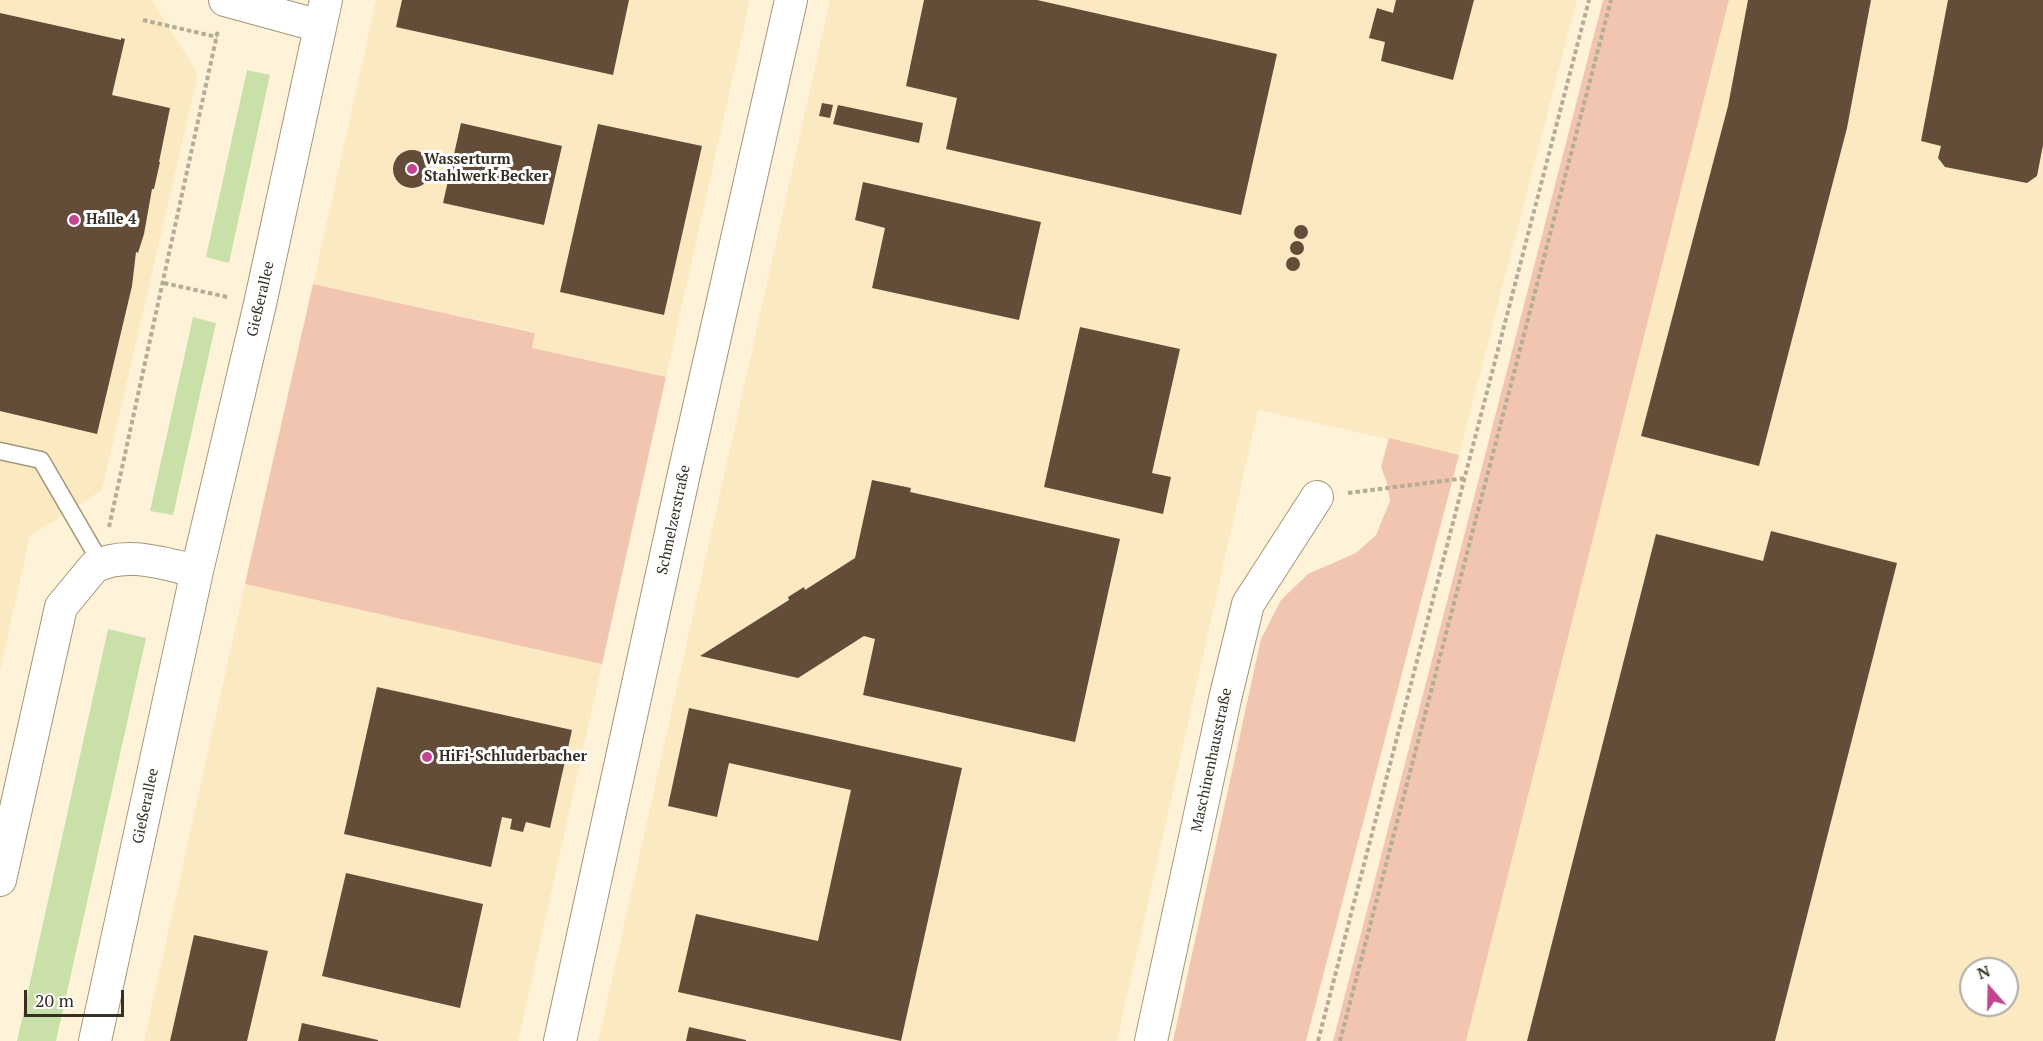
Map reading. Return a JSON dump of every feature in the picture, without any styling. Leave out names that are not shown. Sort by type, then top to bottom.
[{"type":"street","name":"Gießerallee","points":[[95,1041],[197,571],[260,304],[323,13],[225,0]]},
{"type":"street","name":"Schmelzerstraße","points":[[560,1041],[791,0]]},
{"type":"street","name":"Maschinenhausstraße","points":[[1151,1041],[1222,711],[1248,604],[1317,497]]},
{"type":"street","points":[[0,880],[61,608],[94,567],[101,563],[123,558],[135,559],[197,571]]},
{"type":"lane","points":[[0,451],[41,460],[101,563]]},
{"type":"path","points":[[101,563],[225,0]]},
{"type":"path","points":[[1318,1041],[1589,0]]},
{"type":"path","points":[[1340,1041],[1611,0]]},
{"type":"path","points":[[142,20],[217,37]]},
{"type":"path","points":[[164,283],[224,296]]},
{"type":"path","points":[[1317,497],[1466,478]]},
{"type":"shaded area","name":"Halle 4","points":[[0,0],[152,0],[198,74],[102,490],[30,536],[0,672]]},
{"type":"shaded area","points":[[376,0],[750,0],[666,377],[532,348],[535,332],[313,284]]},
{"type":"shaded area","points":[[830,0],[1577,0],[1459,455],[1258,410],[1117,1041],[598,1041]]},
{"type":"shaded area","points":[[1603,0],[1729,0],[1466,1041],[1333,1041]]},
{"type":"shaded area","points":[[1729,0],[2043,0],[2043,1041],[1466,1041]]},
{"type":"shaded area","points":[[247,70],[270,75],[229,263],[206,257]]},
{"type":"shaded area","points":[[313,284],[535,333],[532,348],[666,377],[602,664],[245,584]]},
{"type":"shaded area","points":[[193,317],[216,323],[173,515],[150,511]]},
{"type":"shaded area","points":[[1389,438],[1459,455],[1306,1041],[1173,1041],[1261,639],[1281,600],[1308,574],[1356,553],[1376,535],[1390,501],[1381,467]]},
{"type":"shaded area","points":[[245,584],[602,664],[518,1041],[144,1041]]},
{"type":"shaded area","points":[[108,629],[146,638],[56,1041],[17,1041]]},
{"type":"building","points":[[402,0],[629,0],[613,75],[396,27]]},
{"type":"building","points":[[924,0],[1037,0],[1277,54],[1241,215],[946,149],[957,98],[906,86]]},
{"type":"building","points":[[1396,0],[1474,0],[1453,80],[1381,61],[1385,42],[1369,38],[1377,8],[1393,13]]},
{"type":"building","points":[[1748,0],[1871,0],[1847,128],[1759,466],[1641,436],[1728,106]]},
{"type":"building","points":[[1948,0],[2043,0],[2043,145],[2037,176],[2027,183],[1945,167],[1938,158],[1941,146],[1921,141]]},
{"type":"building","name":"Halle 4","points":[[0,13],[125,39],[112,95],[170,108],[144,234],[138,253],[136,252],[132,286],[97,434],[0,411]]},
{"type":"building","points":[[822,103],[833,105],[830,118],[819,116]]},
{"type":"building","points":[[838,105],[923,123],[919,143],[833,124]]},
{"type":"building","points":[[461,123],[562,146],[544,225],[443,203]]},
{"type":"building","points":[[598,124],[702,146],[664,315],[560,292]]},
{"type":"building","name":"Wasserturm Stahlwerk Becker","points":[[412,150],[426,155],[431,169],[426,183],[412,188],[398,183],[393,169],[398,155]]},
{"type":"building","points":[[863,182],[1041,222],[1019,320],[872,288],[885,228],[855,220]]},
{"type":"building","points":[[1301,225],[1306,227],[1308,232],[1306,237],[1301,239],[1296,237],[1294,232],[1296,227]]},
{"type":"building","points":[[1297,241],[1302,243],[1304,248],[1302,253],[1297,255],[1292,253],[1290,248],[1292,243]]},
{"type":"building","points":[[1293,257],[1298,259],[1300,264],[1298,269],[1293,271],[1288,269],[1286,264],[1288,259]]},
{"type":"building","points":[[1080,327],[1180,349],[1152,473],[1171,477],[1163,514],[1044,487]]},
{"type":"building","points":[[872,480],[911,488],[910,492],[1120,539],[1075,742],[863,695],[875,639],[864,636],[798,678],[700,656],[789,600],[788,597],[804,587],[805,590],[855,558]]},
{"type":"building","points":[[1771,531],[1897,563],[1775,1041],[1527,1041],[1656,534],[1763,561]]},
{"type":"building","points":[[377,687],[572,730],[550,828],[526,822],[523,832],[510,829],[512,819],[502,817],[491,867],[344,834]]},
{"type":"building","points":[[689,708],[962,768],[901,1041],[678,992],[696,914],[818,941],[851,790],[729,763],[717,817],[668,806]]},
{"type":"building","points":[[346,873],[483,904],[460,1008],[322,976]]},
{"type":"building","points":[[194,935],[268,951],[247,1041],[170,1041]]},
{"type":"building","points":[[302,1023],[378,1040],[378,1041],[298,1041]]},
{"type":"building","points":[[689,1027],[746,1040],[746,1041],[686,1041]]},
{"type":"place","name":"Wasserturm Stahlwerk Becker","points":[[412,169]]},
{"type":"place","name":"Halle 4","points":[[74,220]]},
{"type":"place","name":"HiFi-Schluderbacher","points":[[427,757]]}]
